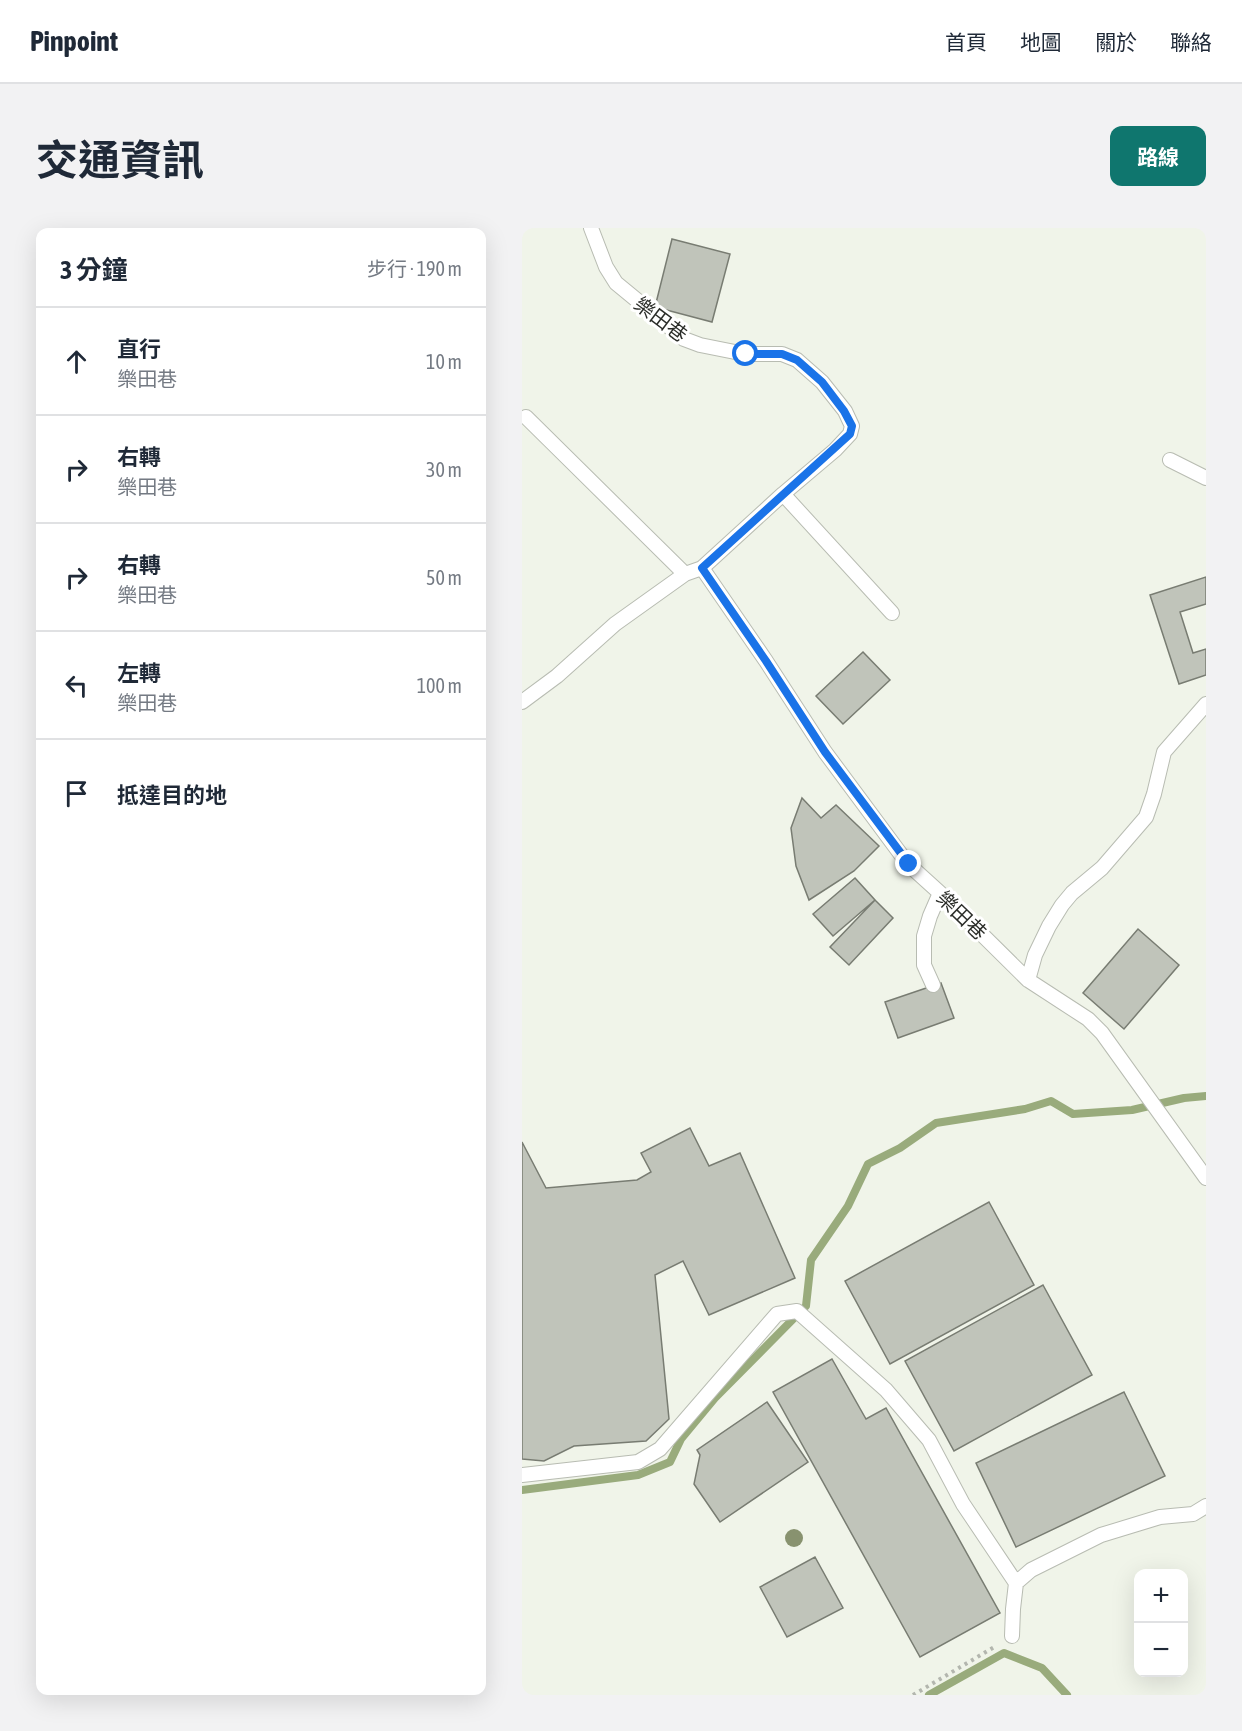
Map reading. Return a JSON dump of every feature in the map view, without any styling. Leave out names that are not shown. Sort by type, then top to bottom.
[{"type":"lane","name":"樂田巷","points":[[522,702],[557,676],[615,624],[685,574],[702,568],[835,450],[850,434],[852,426],[844,411],[822,382],[797,360],[782,354],[734,352],[684,339],[616,283],[606,267],[591,228]]},
{"type":"lane","points":[[526,417],[685,574]]},
{"type":"lane","points":[[1170,460],[1206,478]]},
{"type":"lane","points":[[783,494],[892,613]]},
{"type":"lane","name":"樂田巷","points":[[702,568],[832,761],[909,864],[1028,980],[1088,1019],[1102,1033],[1206,1178]]},
{"type":"lane","points":[[1028,980],[1035,955],[1062,905],[1072,893],[1102,868],[1146,817],[1164,752],[1206,704]]},
{"type":"lane","points":[[933,985],[924,965],[924,936],[940,893]]},
{"type":"lane","points":[[522,1475],[638,1462],[660,1449],[777,1314],[797,1311],[886,1390],[929,1440],[963,1504],[1016,1583],[1012,1636]]},
{"type":"lane","points":[[1016,1583],[1031,1570],[1101,1535],[1160,1517],[1193,1514],[1206,1506]]},
{"type":"path","points":[[913,1695],[1012,1636]]},
{"type":"building","points":[[672,239],[730,254],[712,322],[655,307]]},
{"type":"building","points":[[1206,577],[1206,604],[1180,612],[1193,653],[1206,649],[1206,675],[1179,684],[1150,595]]},
{"type":"building","points":[[863,652],[890,680],[843,724],[816,696]]},
{"type":"building","points":[[802,798],[821,818],[836,805],[879,846],[854,871],[809,900],[796,866],[791,828]]},
{"type":"building","points":[[855,878],[875,900],[833,936],[813,914]]},
{"type":"building","points":[[875,900],[893,918],[849,965],[830,947]]},
{"type":"building","points":[[1138,929],[1179,965],[1124,1029],[1083,993]]},
{"type":"building","points":[[941,983],[954,1018],[898,1038],[885,1002]]},
{"type":"building","points":[[690,1128],[709,1166],[740,1153],[795,1278],[709,1315],[683,1261],[655,1275],[669,1419],[646,1441],[574,1446],[544,1461],[522,1459],[522,1142],[546,1188],[637,1180],[651,1172],[641,1153]]},
{"type":"building","points":[[989,1202],[1034,1285],[890,1364],[845,1281]]},
{"type":"building","points":[[1043,1285],[1092,1375],[954,1451],[905,1361]]},
{"type":"building","points":[[832,1359],[866,1419],[886,1408],[1000,1613],[920,1657],[773,1392]]},
{"type":"building","points":[[1124,1392],[1165,1476],[1016,1547],[976,1463]]},
{"type":"building","points":[[767,1402],[808,1462],[720,1522],[694,1484],[700,1455],[697,1450]]},
{"type":"building","points":[[815,1557],[843,1608],[787,1637],[760,1587]]},
{"type":"waterway","points":[[522,1490],[638,1475],[670,1462],[681,1439],[715,1398],[806,1306],[811,1260],[848,1206],[868,1164],[900,1148],[936,1123],[1025,1109],[1051,1101],[1073,1114],[1132,1110],[1184,1098],[1206,1096]]},
{"type":"waterway","points":[[929,1695],[1004,1653],[1042,1668],[1067,1695]]},
{"type":"route","points":[[746,354],[782,354],[797,360],[822,382],[844,411],[852,426],[850,434],[835,450],[702,568],[825,752],[909,864]]}]
